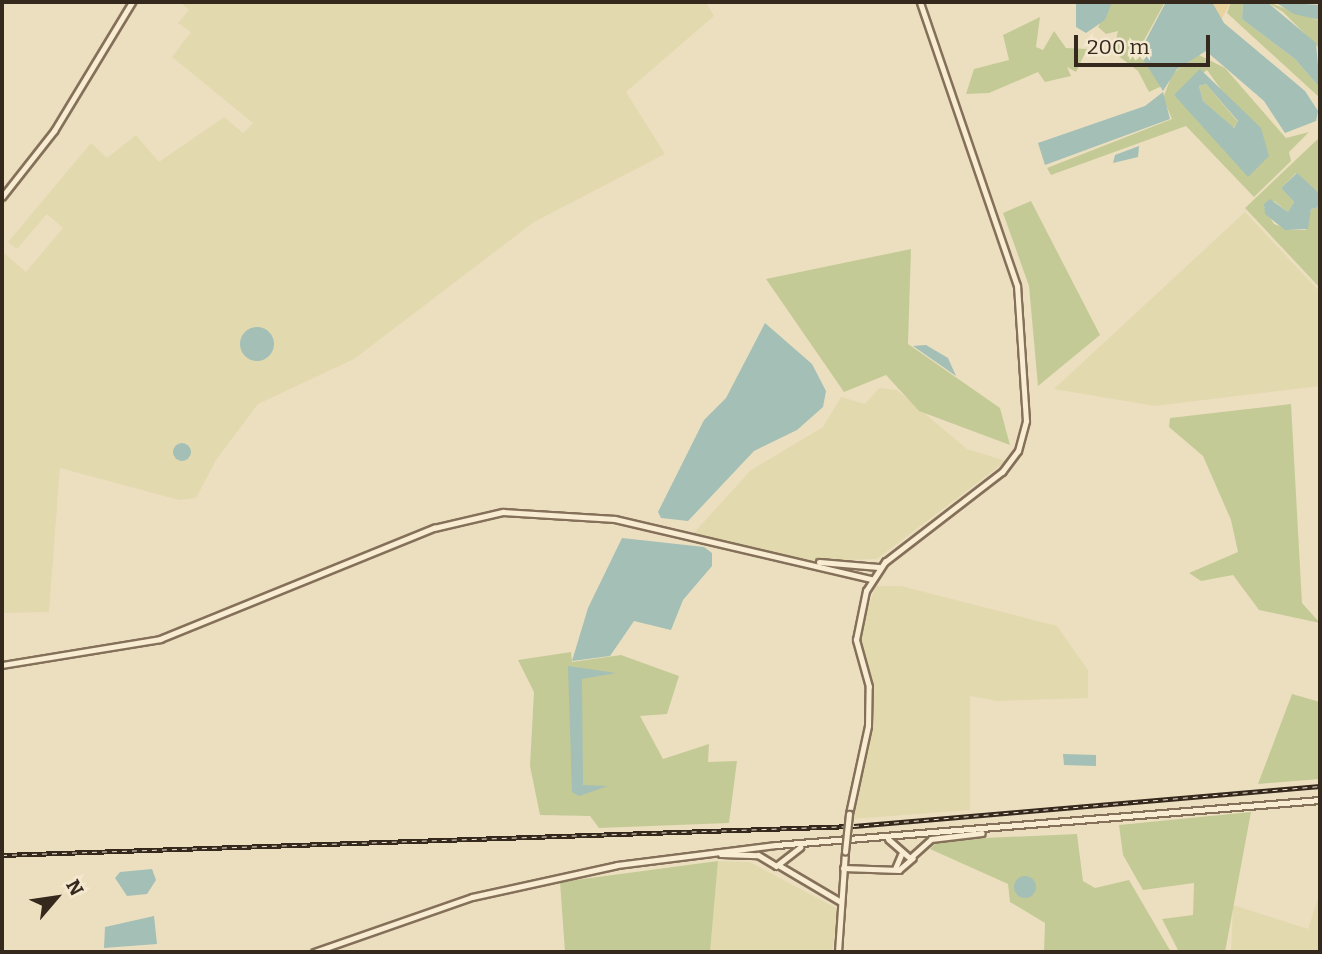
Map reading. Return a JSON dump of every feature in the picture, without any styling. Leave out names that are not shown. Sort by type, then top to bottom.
[{"type":"main road","points":[[888,839],[901,855],[914,857],[935,838],[1320,800]]},
{"type":"main road","points":[[314,952],[495,891],[697,855],[782,846],[800,847],[999,831]]},
{"type":"main road","points":[[898,848],[905,837]]},
{"type":"main road","points":[[912,837],[920,849]]},
{"type":"main road","points":[[782,846],[787,858]]},
{"type":"main road","points":[[697,855],[753,854],[780,866],[800,847]]},
{"type":"main road","points":[[768,861],[769,848]]},
{"type":"street","points":[[2,197],[54,131],[132,2]]},
{"type":"street","points":[[838,952],[849,814],[868,726],[868,681],[856,640],[871,579],[878,569],[1002,472],[1021,443],[1027,394],[1021,304],[984,185],[920,2]]},
{"type":"street","points":[[2,665],[146,642],[197,626],[434,528],[503,512],[615,519],[814,562],[871,579]]},
{"type":"street","points":[[814,562],[878,569]]},
{"type":"street","points":[[895,869],[901,855]]},
{"type":"street","points":[[843,868],[895,869],[914,857]]},
{"type":"street","points":[[787,858],[790,871]]},
{"type":"street","points":[[780,866],[806,885],[832,893],[841,903]]},
{"type":"street","points":[[832,893],[842,880]]},
{"type":"shaded area","points":[[180,2],[706,2],[714,16],[626,92],[665,154],[534,222],[354,359],[258,404],[216,460],[196,498],[179,500],[60,468],[49,612],[2,613],[2,251],[26,272],[63,228],[47,214],[17,249],[8,242],[91,143],[107,158],[136,135],[159,162],[224,117],[243,133],[253,123],[172,57],[191,32],[178,23],[189,10]]},
{"type":"shaded area","points":[[1245,212],[1320,292],[1320,386],[1155,406],[1054,389]]},
{"type":"shaded area","points":[[879,388],[897,390],[967,449],[1006,461],[877,559],[806,561],[692,535],[751,470],[823,427],[841,397],[865,404]]},
{"type":"shaded area","points":[[876,586],[901,586],[1057,626],[1088,670],[1088,698],[997,701],[970,696],[970,810],[852,819],[873,704],[859,632]]},
{"type":"shaded area","points":[[718,861],[750,862],[838,909],[832,952],[710,952]]},
{"type":"shaded area","points":[[1320,893],[1320,952],[1231,952],[1233,905],[1308,929]]},
{"type":"green space","points":[[1112,2],[1165,2],[1143,42],[1162,86],[1149,92],[1138,71],[1113,52],[1118,31],[1106,34],[1098,27]]},
{"type":"green space","points":[[1231,2],[1243,2],[1242,19],[1295,59],[1320,88],[1320,98],[1227,13]]},
{"type":"green space","points":[[1267,2],[1320,21],[1320,49],[1283,12]]},
{"type":"green space","points":[[1040,17],[1036,47],[1043,50],[1054,31],[1066,48],[1087,49],[1076,72],[1067,67],[1071,76],[1045,82],[1038,72],[989,93],[966,94],[974,69],[1009,60],[1003,35]]},
{"type":"green space","points":[[1195,53],[1225,68],[1286,138],[1309,132],[1289,152],[1291,161],[1254,197],[1186,126],[1051,175],[1047,168],[1172,119],[1163,98],[1172,75]],"holes":[[[1207,70],[1269,156],[1174,95]]]},
{"type":"green space","points":[[1206,84],[1238,122],[1233,128],[1203,101],[1199,86]]},
{"type":"green space","points":[[1320,137],[1320,194],[1296,173],[1281,188],[1294,202],[1288,212],[1274,201],[1264,207],[1274,224],[1291,230],[1306,230],[1311,209],[1320,207],[1320,288],[1245,208]]},
{"type":"green space","points":[[1031,201],[1100,335],[1038,386],[1029,286],[1003,213]]},
{"type":"green space","points":[[911,249],[908,344],[1000,408],[1010,445],[919,411],[886,375],[844,392],[766,279]]},
{"type":"green space","points":[[1291,404],[1302,603],[1320,623],[1259,610],[1233,575],[1201,581],[1189,573],[1238,552],[1231,520],[1203,456],[1169,427],[1170,418]]},
{"type":"green space","points":[[571,652],[572,662],[621,655],[679,676],[667,714],[640,716],[663,759],[709,744],[708,762],[737,761],[729,823],[599,828],[590,816],[540,815],[530,766],[534,692],[518,660]]},
{"type":"green space","points":[[1292,694],[1320,702],[1320,779],[1258,784]]},
{"type":"green space","points":[[1251,812],[1225,952],[1179,952],[1162,919],[1193,915],[1194,883],[1143,890],[1123,855],[1119,825]]},
{"type":"green space","points":[[1077,834],[1083,881],[1095,888],[1129,880],[1171,952],[1044,952],[1045,923],[1010,902],[1008,884],[930,849],[939,840]]},
{"type":"green space","points":[[718,861],[710,952],[565,952],[560,882]]},
{"type":"sand","points":[[1208,2],[1231,2],[1221,20]]},
{"type":"water","points":[[1076,2],[1112,2],[1105,20],[1086,33],[1076,27]]},
{"type":"water","points":[[1166,2],[1212,2],[1224,23],[1305,91],[1318,111],[1316,121],[1285,133],[1264,101],[1206,51],[1177,69],[1163,91],[1139,53]]},
{"type":"water","points":[[1243,2],[1267,2],[1316,43],[1320,88],[1295,59],[1242,19]]},
{"type":"water","points":[[1275,2],[1320,5],[1320,20],[1294,14]]},
{"type":"water","points":[[1200,69],[1261,128],[1269,156],[1248,177],[1174,95]],"holes":[[[1206,84],[1238,121],[1234,128],[1203,101],[1199,86]]]},
{"type":"water","points":[[1163,92],[1170,119],[1045,165],[1038,143],[1145,106]]},
{"type":"water","points":[[1139,146],[1138,157],[1113,163],[1115,155]]},
{"type":"water","points":[[1297,173],[1320,194],[1320,207],[1311,209],[1308,229],[1285,230],[1265,214],[1264,204],[1270,199],[1288,212],[1294,202],[1281,188]]},
{"type":"water","points":[[765,323],[812,364],[826,391],[823,407],[797,430],[754,451],[688,521],[661,518],[658,512],[704,420],[726,398]]},
{"type":"water","points":[[257,327],[269,332],[274,344],[269,356],[257,361],[245,356],[240,344],[245,332]]},
{"type":"water","points":[[926,345],[948,358],[956,376],[913,346]]},
{"type":"water","points":[[178,443],[186,443],[191,452],[189,459],[178,461],[173,456],[173,448]]},
{"type":"water","points":[[622,538],[704,547],[712,553],[712,566],[683,600],[671,630],[634,621],[610,656],[572,661],[588,608]]},
{"type":"water","points":[[568,666],[616,673],[582,679],[583,785],[608,786],[579,796],[572,792]]},
{"type":"water","points":[[1063,754],[1096,755],[1096,766],[1064,765]]},
{"type":"water","points":[[152,869],[156,880],[147,894],[127,896],[115,878],[120,872]]},
{"type":"water","points":[[1025,876],[1033,879],[1036,887],[1033,895],[1025,898],[1017,895],[1014,887],[1017,879]]},
{"type":"water","points":[[154,916],[157,944],[104,948],[105,927]]},
{"type":"railway","points":[[2,855],[854,826],[1320,786]]}]
